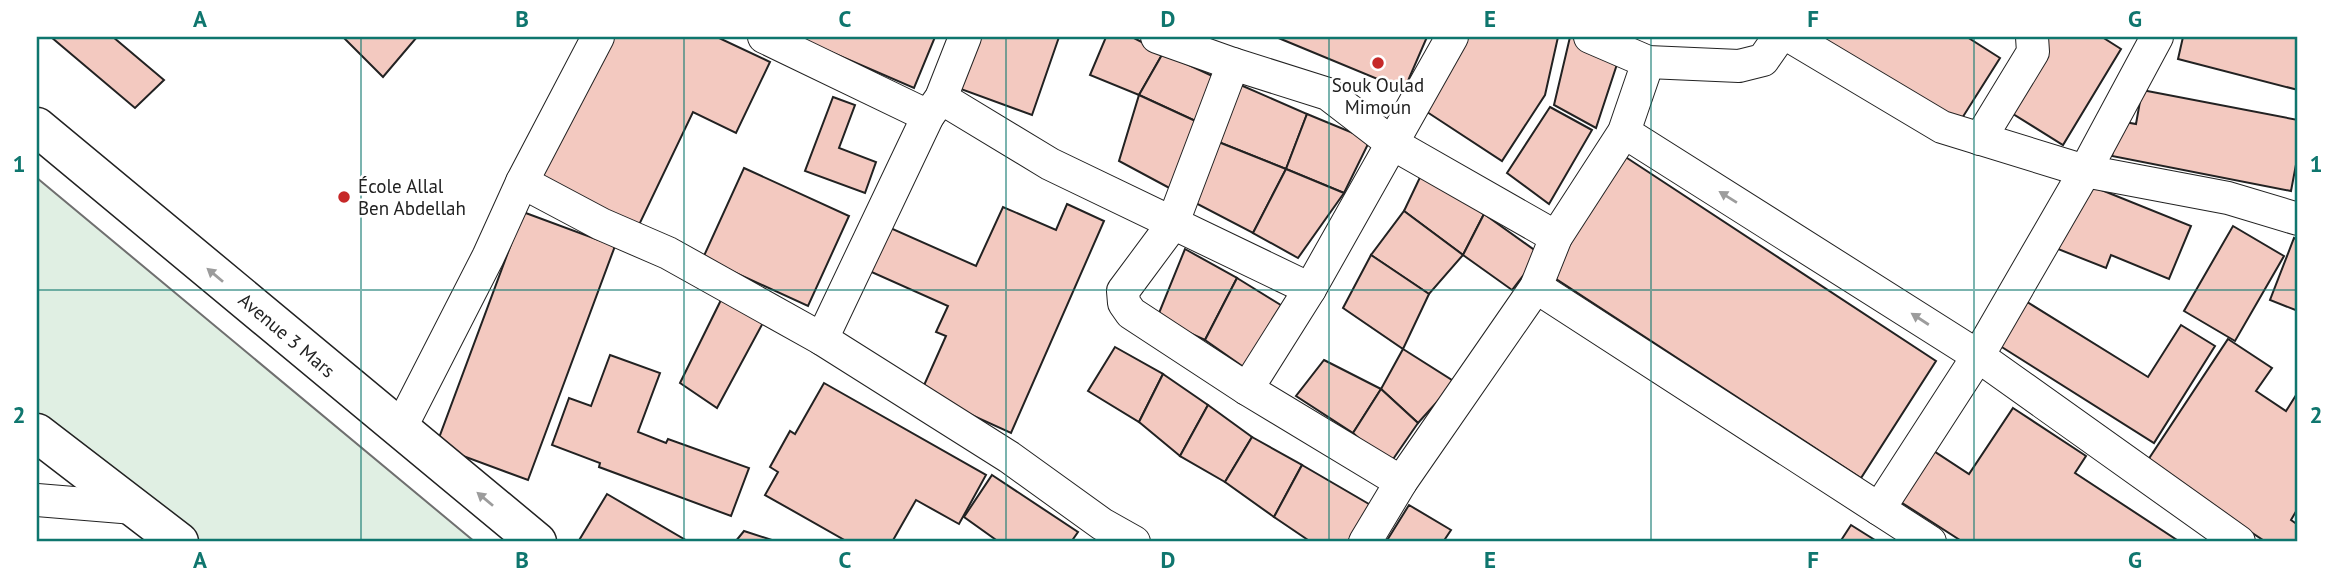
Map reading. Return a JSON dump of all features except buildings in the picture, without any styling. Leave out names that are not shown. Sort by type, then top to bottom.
[{"type":"main road","name":"Avenue 3 Mars","points":[[37,127],[537,542]]},
{"type":"main road","points":[[37,433],[179,542]]},
{"type":"street","points":[[400,429],[488,257],[522,182],[598,37]]},
{"type":"street","points":[[764,37],[935,107],[1172,225],[1310,289]]},
{"type":"street","points":[[822,339],[935,107],[965,37]]},
{"type":"street","points":[[1157,37],[1233,65],[1328,94],[1393,144],[1556,237]]},
{"type":"street","points":[[1247,389],[1310,289],[1452,37]]},
{"type":"street","points":[[1590,37],[1648,62],[1739,66],[1763,60],[1779,37]]},
{"type":"street","points":[[1791,37],[1942,127],[2085,171],[2228,198],[2298,219]]},
{"type":"street","points":[[1980,139],[2033,52],[2032,37]]},
{"type":"street","points":[[1880,509],[1978,356],[2085,171],[2157,37]]},
{"type":"street","points":[[1365,542],[1401,482],[1536,287],[1556,237],[1624,132],[1648,62]]},
{"type":"street","points":[[1233,65],[1172,225],[1123,291],[1124,303],[1131,313],[1247,389],[1401,482]]},
{"type":"street","points":[[1624,132],[1978,356],[2239,542]]},
{"type":"street","points":[[522,182],[601,224],[668,253],[822,339],[1009,457],[1098,533],[1133,542]]},
{"type":"street","points":[[1536,287],[1930,542]]},
{"type":"street","points":[[37,500],[134,508]]},
{"type":"green space","points":[[37,178],[475,542],[194,542],[37,417]]},
{"type":"place","name":"Souk Oulad Mimoun","points":[[1378,63]]},
{"type":"place","name":"École Allal Ben Abdellah","points":[[344,197]]}]
